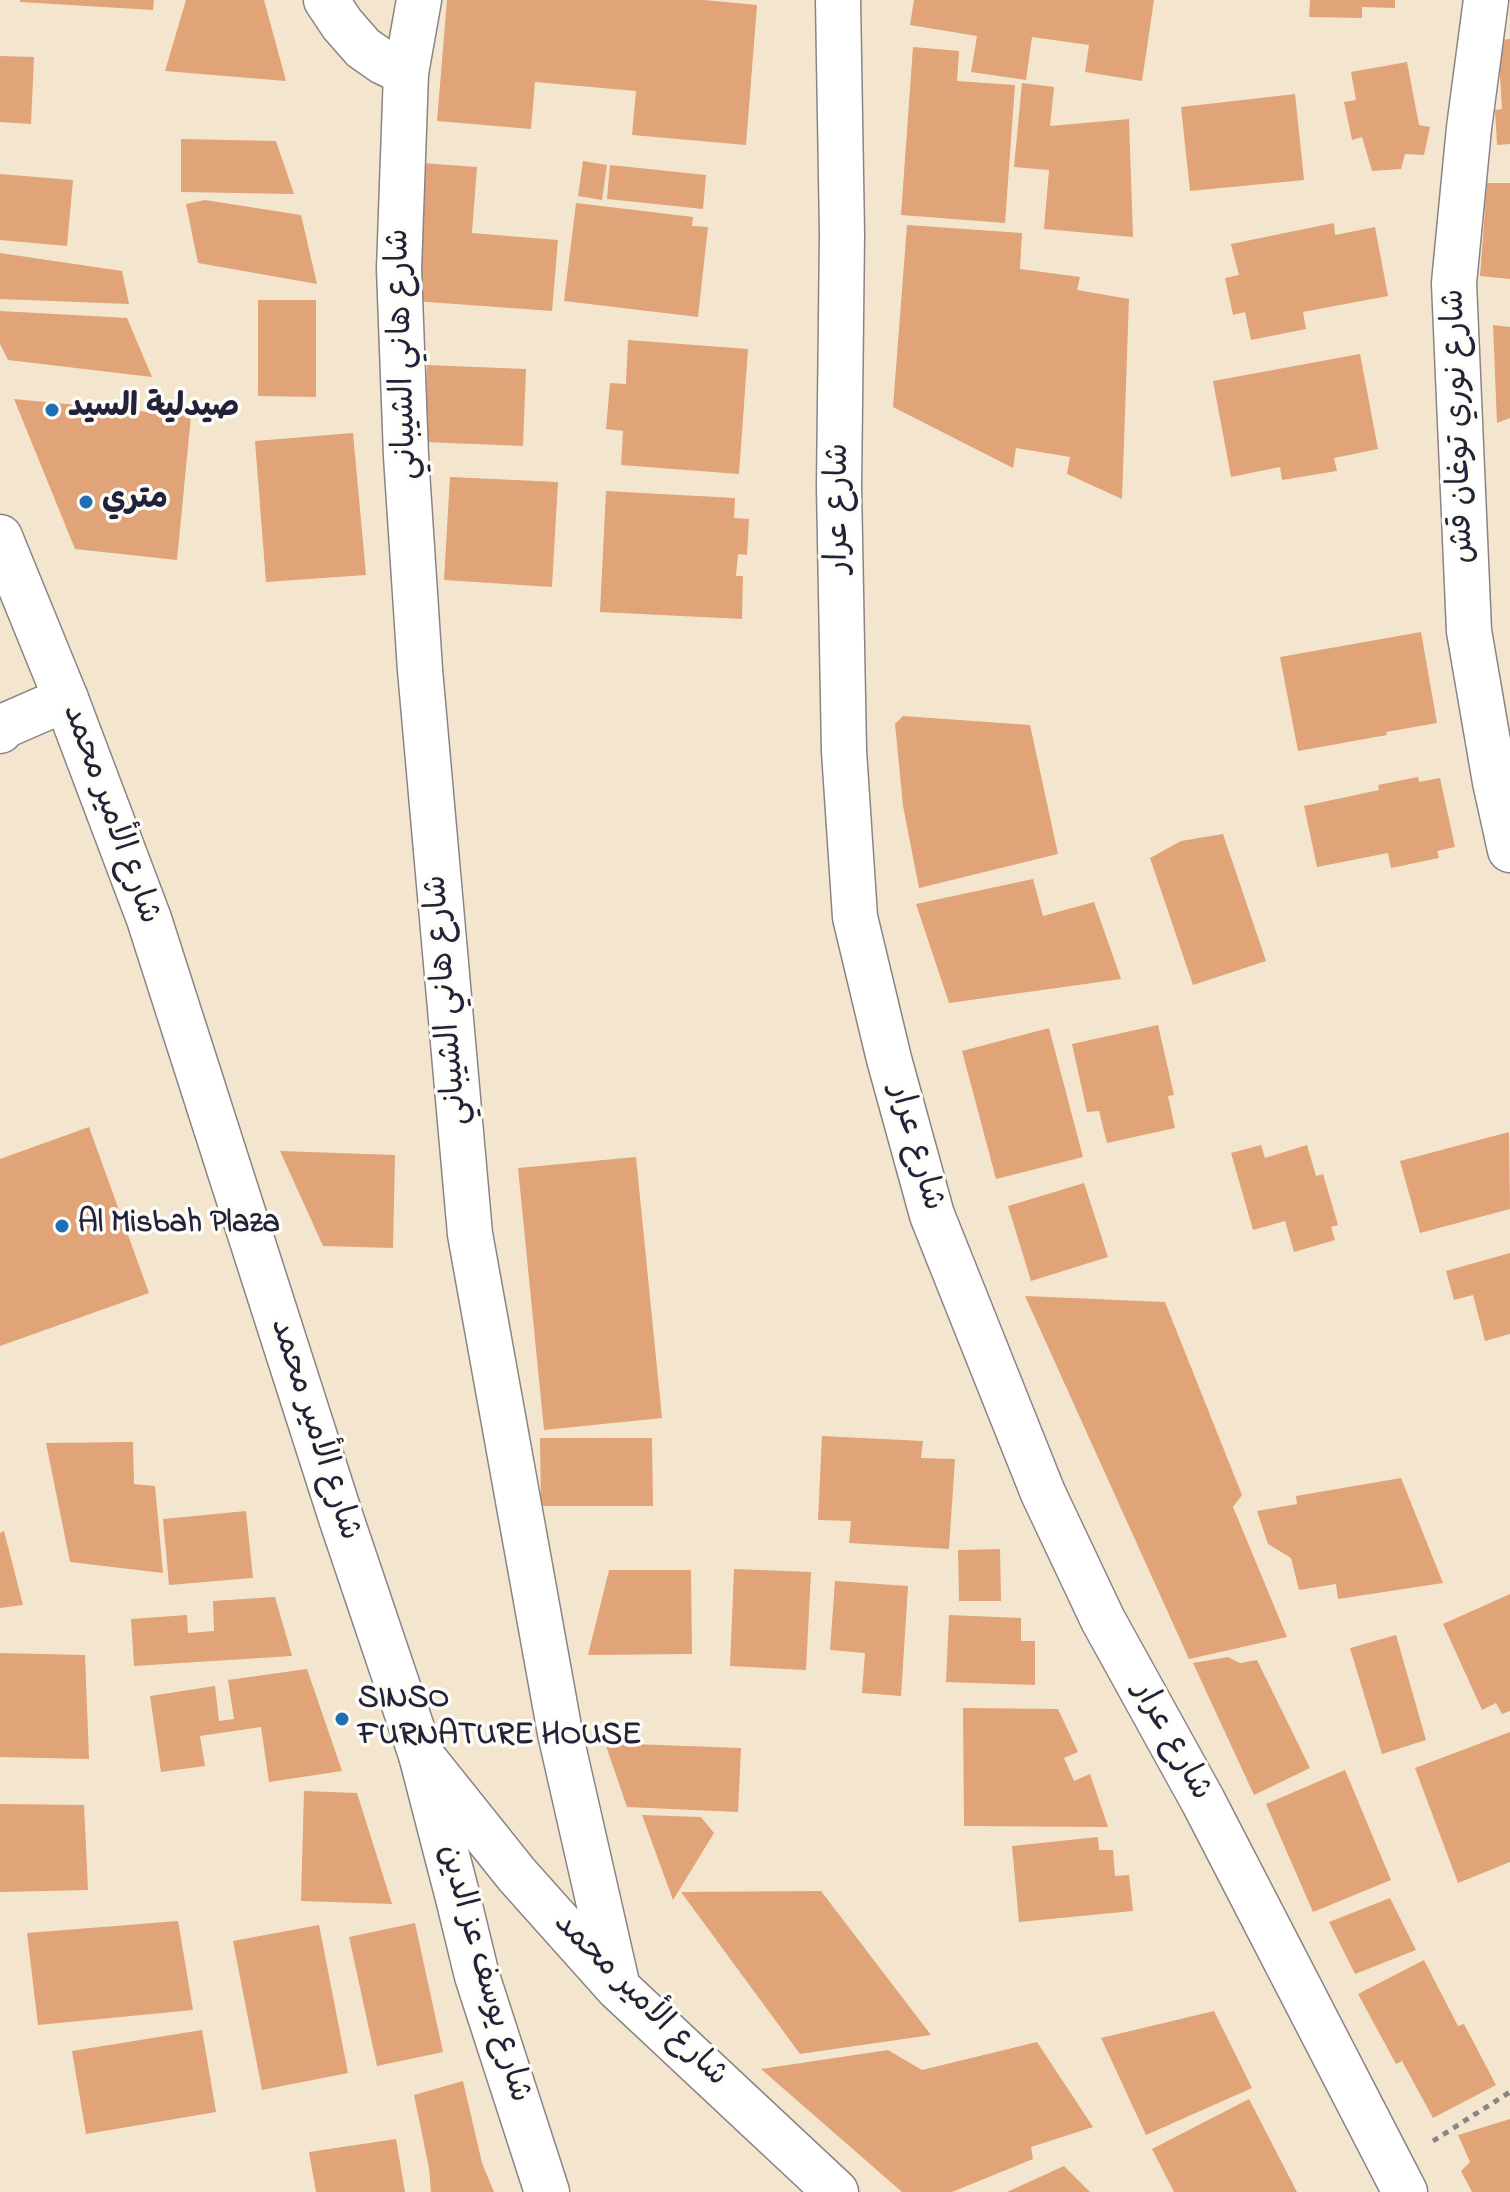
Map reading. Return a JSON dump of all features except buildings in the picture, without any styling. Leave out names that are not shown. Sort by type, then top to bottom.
[{"type":"street","points":[[326,0],[363,48],[406,73]]},
{"type":"street","name":"شارع هاني الشيباني","points":[[419,0],[406,73],[399,269],[406,456],[420,670],[470,1234],[560,1733],[618,1988]]},
{"type":"street","name":"شارع عرار","points":[[838,0],[842,234],[839,487],[844,751],[855,917],[889,1059],[932,1215],[1043,1493],[1103,1620],[1203,1801],[1398,2180]]},
{"type":"street","name":"شارع نوري توغان قش","points":[[1486,0],[1469,128],[1454,283],[1469,631],[1510,850]]},
{"type":"street","name":"شارع الأمير محمد","points":[[0,537],[66,699],[149,919],[341,1518],[421,1755],[517,1875],[618,1988],[836,2192]]},
{"type":"street","points":[[0,731],[4,726],[66,699]]},
{"type":"street","name":"شارع يوسف عز الدين","points":[[421,1755],[477,1976],[547,2192]]},
{"type":"path","points":[[1398,2180],[1510,2092]]},
{"type":"place","name":"صيدلية السيد","points":[[52,410]]},
{"type":"place","name":"متري","points":[[86,502]]},
{"type":"place","name":"Al Misbah Plaza","points":[[62,1226]]},
{"type":"place","name":"SINSO FURNATURE HOUSE","points":[[342,1719]]}]
